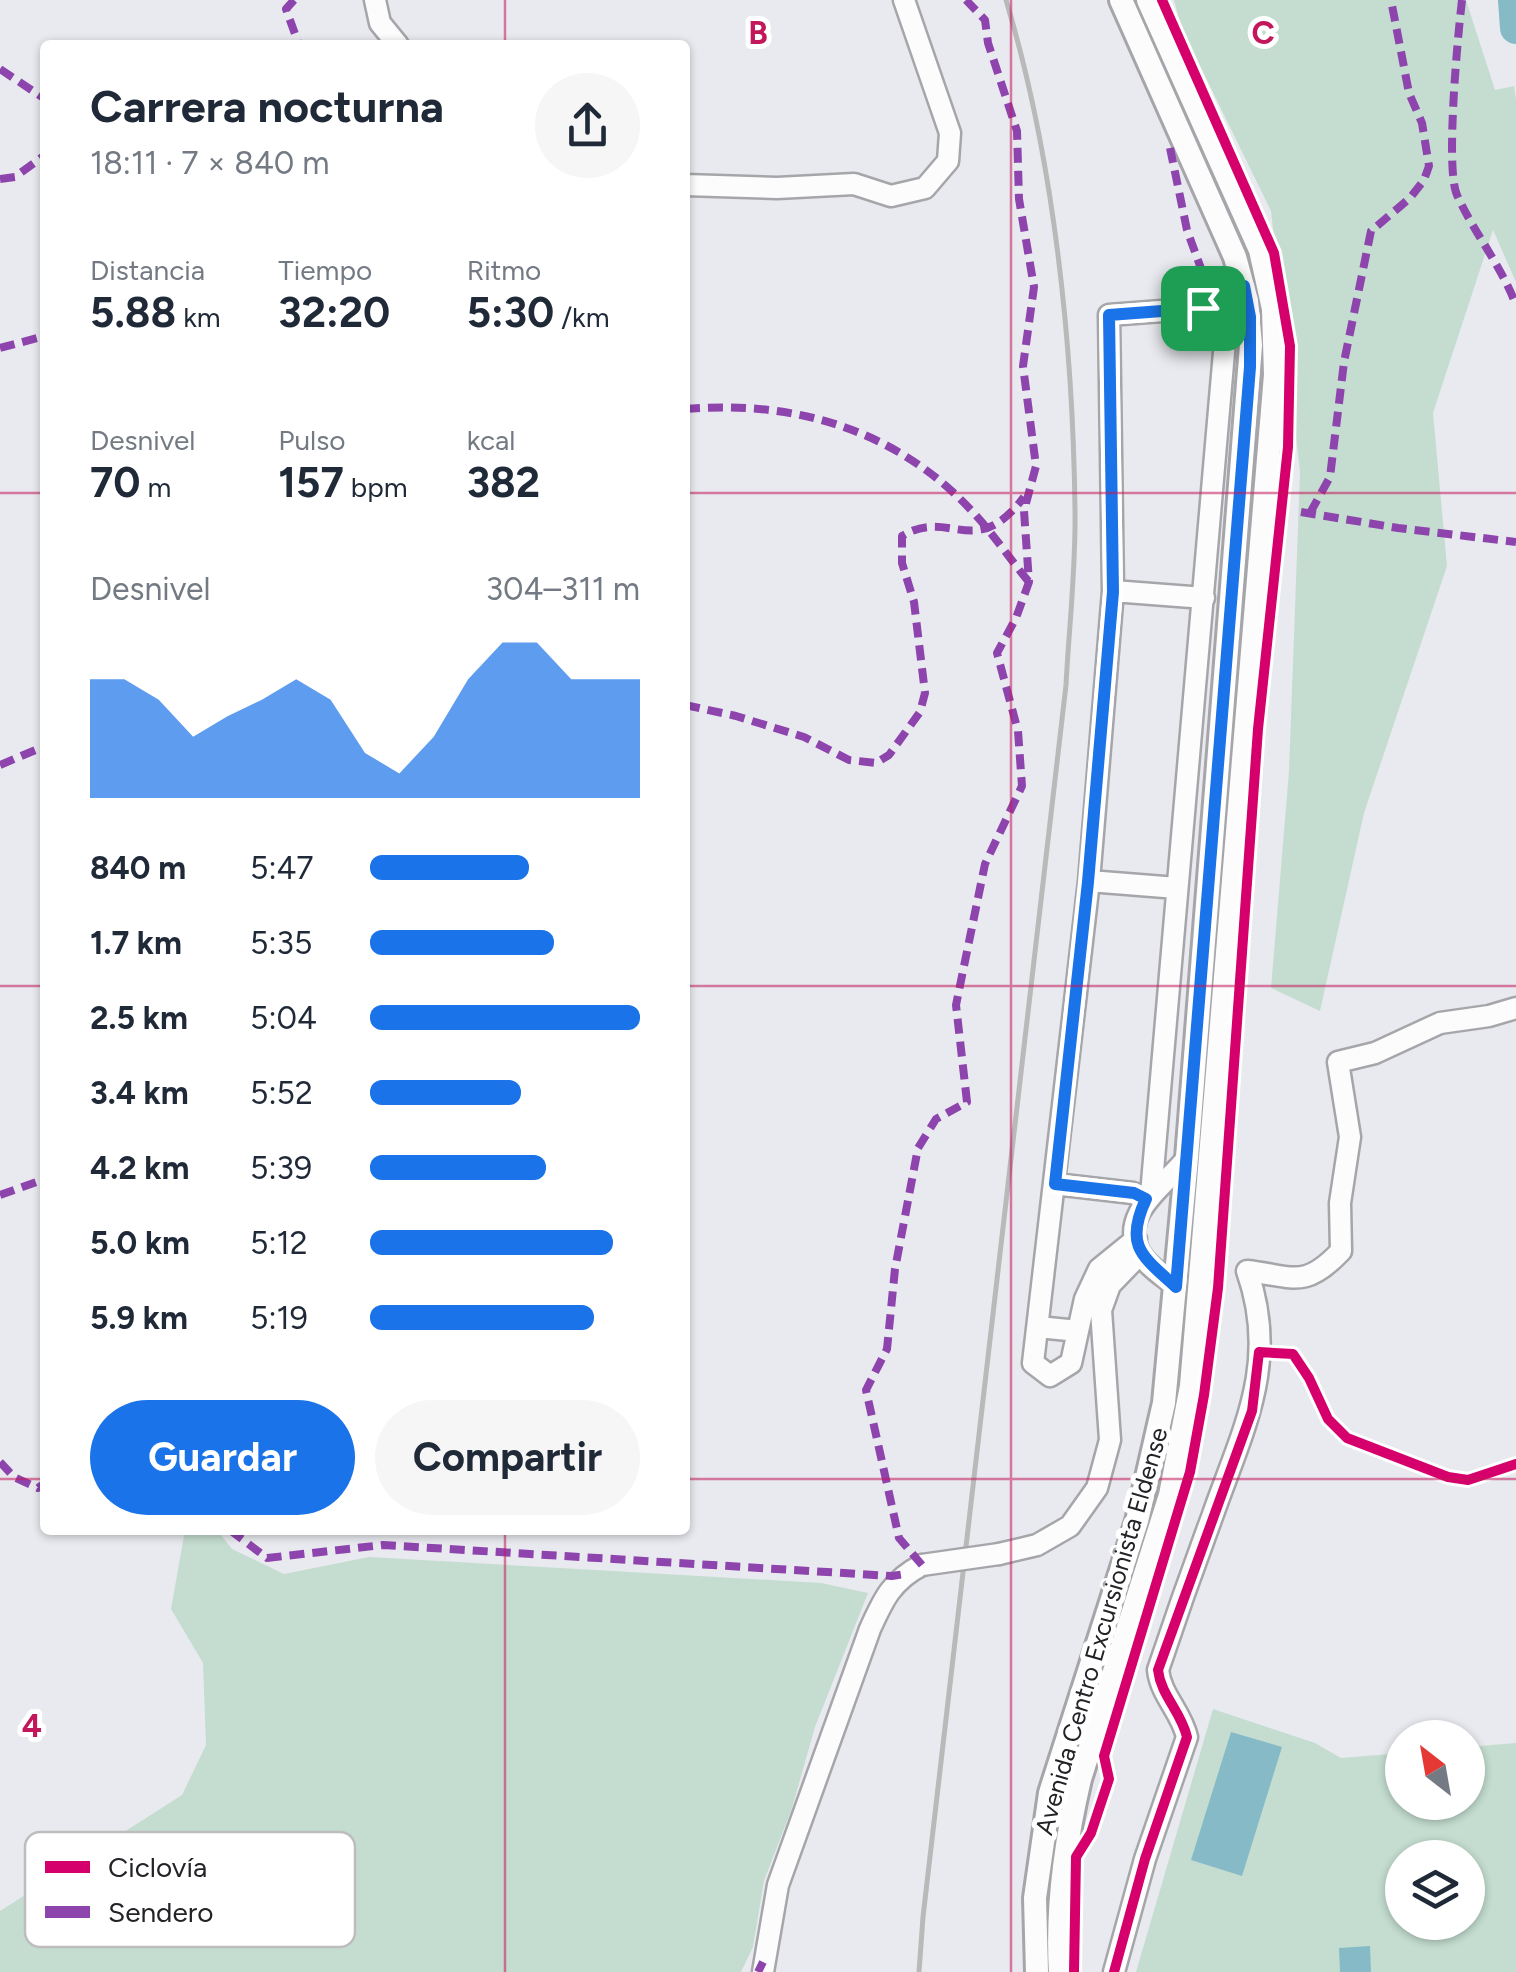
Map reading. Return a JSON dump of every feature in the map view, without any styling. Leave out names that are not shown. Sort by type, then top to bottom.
[{"type":"street","points":[[374,0],[380,23],[394,40]]},
{"type":"street","points":[[690,184],[777,188],[854,184],[891,196],[925,188],[948,161],[950,133],[904,0]]},
{"type":"street","name":"Avenida Centro Excursionista Eldense","points":[[1037,1972],[1035,1898],[1044,1820],[1058,1764],[1148,1481],[1164,1403],[1250,367],[1250,317],[1228,236],[1121,0]]},
{"type":"street","name":"Avenida Centro Excursionista Eldense","points":[[1060,1972],[1061,1880],[1076,1798],[1170,1495],[1191,1386],[1275,375],[1272,309],[1260,250],[1148,0]]},
{"type":"street","points":[[1176,1287],[1138,1246],[1136,1222],[1149,1196],[1228,306],[1244,286]]},
{"type":"street","points":[[1138,1246],[1099,1269],[1086,1299],[1071,1362],[1050,1376],[1033,1363],[1088,882],[1113,592],[1109,315],[1228,306]]},
{"type":"street","points":[[1113,592],[1204,598]]},
{"type":"street","points":[[1088,882],[1177,888]]},
{"type":"street","points":[[1114,1972],[1145,1859],[1187,1737],[1182,1717],[1160,1689],[1158,1670],[1252,1411],[1260,1324],[1247,1272],[1294,1280],[1323,1270],[1341,1251],[1340,1203],[1350,1137],[1338,1062],[1375,1054],[1440,1023],[1516,1008]]},
{"type":"street","points":[[1055,1184],[1149,1196],[1170,1181],[1187,1158]]},
{"type":"street","points":[[763,1972],[778,1885],[870,1629],[889,1588],[922,1564],[1037,1546],[1070,1526],[1097,1488],[1110,1440],[1102,1310],[1110,1285],[1138,1246]]},
{"type":"street","points":[[1038,1327],[1078,1330]]},
{"type":"green space","points":[[1174,0],[1466,0],[1495,90],[1514,86],[1516,282],[1493,230],[1433,413],[1447,566],[1364,813],[1320,1011],[1271,988],[1289,771],[1300,472],[1271,211],[1181,27]]},
{"type":"green space","points":[[184,1535],[221,1535],[232,1549],[284,1574],[369,1557],[821,1583],[868,1593],[815,1727],[792,1808],[764,1881],[753,1947],[741,1972],[0,1972],[0,1911],[25,1895],[25,1947],[355,1947],[355,1832],[124,1832],[182,1795],[206,1745],[203,1663],[171,1609]]},
{"type":"green space","points":[[1213,1709],[1315,1743],[1341,1758],[1385,1754],[1385,1820],[1485,1820],[1485,1746],[1516,1743],[1516,1972],[1136,1972]]},
{"type":"water","points":[[1231,1732],[1282,1747],[1242,1876],[1191,1860]]},
{"type":"water","points":[[1370,1946],[1371,1972],[1340,1972],[1339,1948]]},
{"type":"waterway","points":[[1514,0],[1516,28]]},
{"type":"railway","points":[[919,1972],[1066,685],[1074,554],[1070,383],[1058,253],[1037,124],[1006,0]]},
{"type":"marked path","points":[[294,0],[286,9],[297,40]]},
{"type":"marked path","points":[[922,1565],[899,1538],[866,1390],[887,1349],[895,1269],[918,1148],[936,1119],[967,1102],[956,1005],[985,864],[1022,786],[1018,731],[997,653],[1029,582],[1024,511],[1036,466],[1023,366],[1034,287],[1019,199],[1017,131],[988,43],[985,20],[966,0]]},
{"type":"marked path","points":[[1310,513],[1330,477],[1344,362],[1371,231],[1410,198],[1429,166],[1422,123],[1409,93],[1391,0]]},
{"type":"marked path","points":[[1462,0],[1454,100],[1454,181],[1457,195],[1516,305]]},
{"type":"marked path","points":[[0,69],[40,96]]},
{"type":"marked path","points":[[1170,148],[1187,230],[1203,274],[1214,288],[1202,298]]},
{"type":"marked path","points":[[0,179],[15,177],[40,159]]},
{"type":"marked path","points":[[0,348],[40,337]]},
{"type":"marked path","points":[[690,409],[725,407],[803,416],[876,440],[941,482],[979,518],[1029,582]]},
{"type":"marked path","points":[[690,706],[804,737],[849,760],[876,763],[889,755],[920,712],[925,693],[914,602],[902,563],[902,536],[934,527],[977,530],[991,526],[1007,516],[1024,497]]},
{"type":"marked path","points":[[1301,512],[1516,542]]},
{"type":"marked path","points":[[0,765],[40,748]]},
{"type":"marked path","points":[[0,1195],[40,1181]]},
{"type":"marked path","points":[[0,1462],[14,1477],[40,1487]]},
{"type":"marked path","points":[[237,1535],[267,1558],[383,1545],[905,1574]]},
{"type":"marked path","points":[[758,1972],[763,1962]]},
{"type":"cycle path","points":[[1074,1972],[1076,1857],[1091,1833],[1109,1779],[1104,1756],[1190,1472],[1204,1395],[1218,1288],[1258,729],[1288,447],[1290,346],[1274,253],[1162,0]]},
{"type":"cycle path","points":[[1114,1972],[1145,1859],[1187,1737],[1158,1670],[1252,1411],[1259,1352],[1293,1354],[1328,1419],[1347,1438],[1448,1477],[1468,1480],[1516,1464]]},
{"type":"route","points":[[1244,286],[1251,344],[1176,1287],[1140,1254],[1136,1222],[1146,1199],[1134,1193],[1055,1184],[1088,882],[1113,592],[1109,315],[1203,308],[1228,306],[1244,286]]}]
